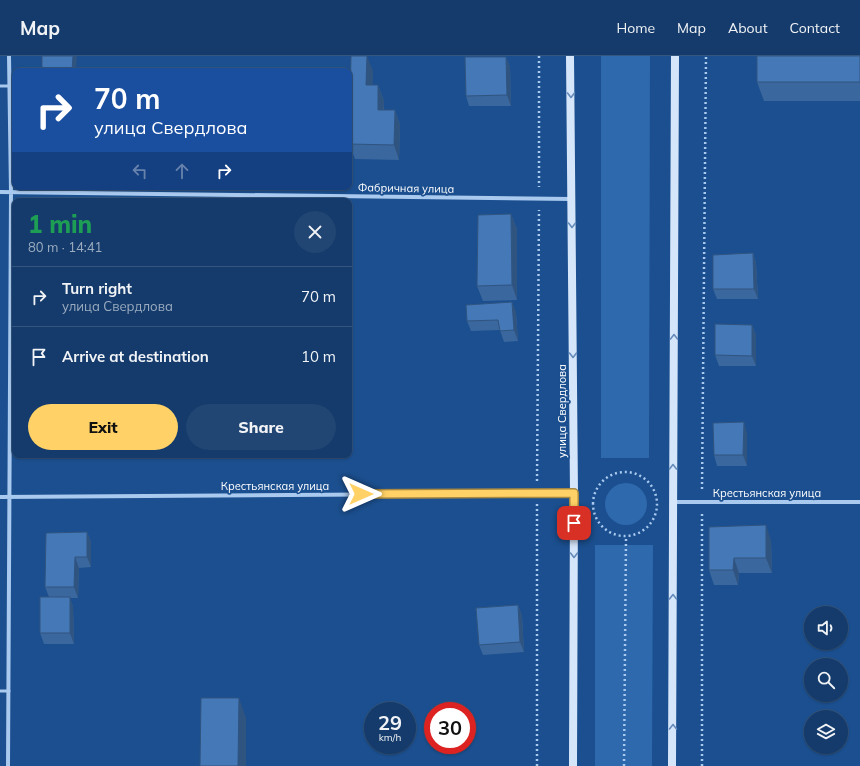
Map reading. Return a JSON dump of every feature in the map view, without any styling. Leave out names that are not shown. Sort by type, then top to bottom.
[{"type":"main road","name":"улица Свердлова","points":[[570,56],[574,493],[573,766]]},
{"type":"main road","points":[[672,766],[675,56]]},
{"type":"street","points":[[8,766],[11,192],[9,56]]},
{"type":"street","name":"Фабричная улица","points":[[0,192],[572,199]]},
{"type":"street","name":"Крестьянская улица","points":[[0,497],[574,493]]},
{"type":"street","name":"Крестьянская улица","points":[[673,502],[860,502]]},
{"type":"lane","points":[[0,86],[10,86]]},
{"type":"lane","points":[[0,691],[9,691]]},
{"type":"path","points":[[538,766],[537,493],[539,56]]},
{"type":"path","points":[[702,766],[702,502],[706,56]]},
{"type":"path","points":[[621,472],[632,472],[642,476],[650,483],[656,492],[658,503],[657,513],[652,523],[644,531],[635,536],[626,537],[614,535],[604,529],[597,521],[593,511],[593,500],[596,490],[602,481],[611,475],[621,472]]},
{"type":"path","points":[[624,766],[626,537]]},
{"type":"shaded area","points":[[601,56],[650,56],[649,458],[601,458]]},
{"type":"shaded area","points":[[626,483],[641,489],[647,504],[641,519],[626,525],[611,519],[605,504],[611,489]]},
{"type":"shaded area","points":[[595,545],[653,545],[652,766],[595,766]]},
{"type":"building","points":[[42,56],[73,56],[72,68],[42,68]]},
{"type":"building","points":[[351,56],[367,56],[366,85],[378,85],[378,110],[395,110],[394,145],[352,144],[352,68],[351,68]]},
{"type":"building","points":[[757,56],[860,56],[860,82],[757,82]]},
{"type":"building","points":[[465,57],[506,57],[507,95],[466,96]]},
{"type":"building","points":[[511,214],[512,285],[477,286],[478,215]]},
{"type":"building","points":[[753,253],[754,289],[713,289],[713,255]]},
{"type":"building","points":[[512,302],[514,330],[500,331],[498,320],[467,321],[466,305]]},
{"type":"building","points":[[715,324],[752,325],[752,356],[715,355]]},
{"type":"building","points":[[744,422],[743,455],[714,455],[713,423]]},
{"type":"building","points":[[766,525],[766,558],[734,558],[733,570],[709,570],[709,527]]},
{"type":"building","points":[[87,532],[87,557],[75,557],[74,587],[45,587],[46,533]]},
{"type":"building","points":[[40,597],[70,597],[70,633],[40,633]]},
{"type":"building","points":[[518,605],[520,642],[479,645],[476,608]]},
{"type":"building","points":[[201,698],[239,698],[238,766],[200,766]]},
{"type":"route","points":[[361,494],[574,493],[574,523]]}]
